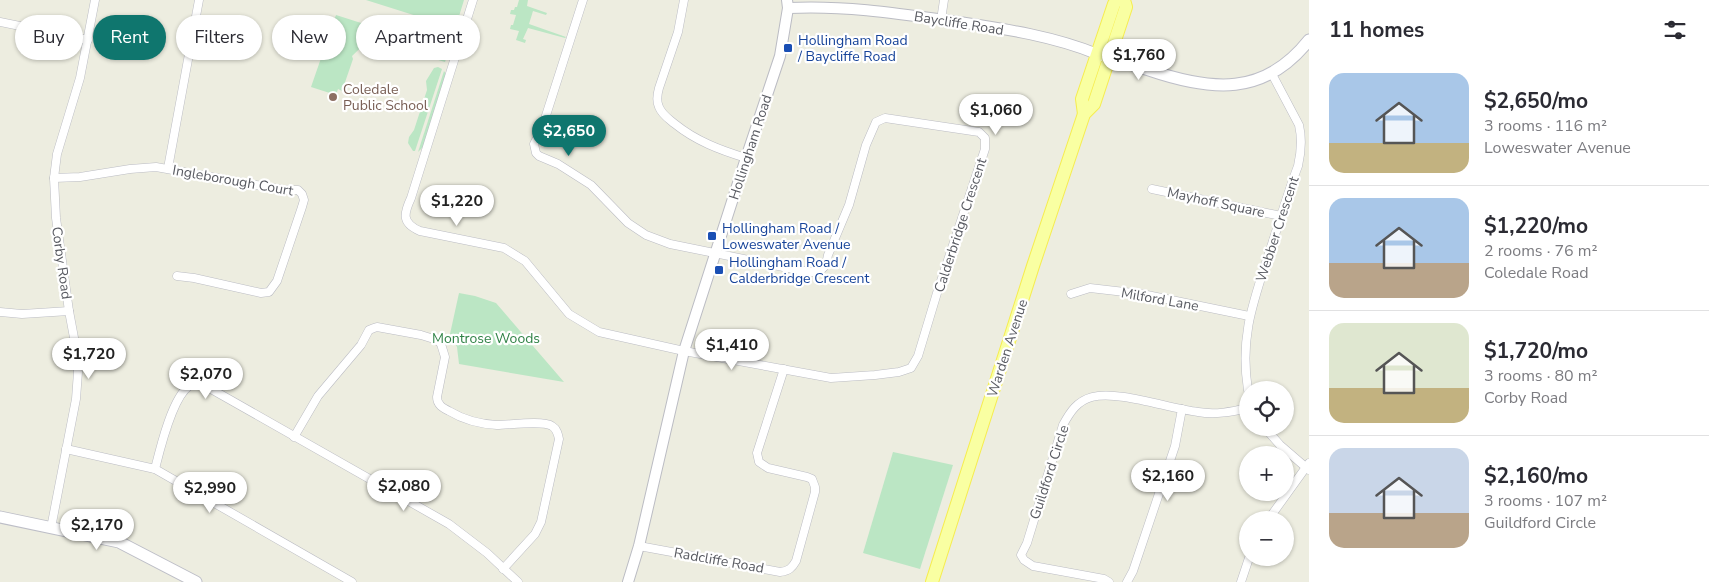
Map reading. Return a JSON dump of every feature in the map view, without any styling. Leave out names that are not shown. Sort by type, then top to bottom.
[{"type":"main road","name":"Warden Avenue","points":[[1103,56],[1114,4],[1118,0]]},
{"type":"main road","name":"Warden Avenue","points":[[932,582],[1033,266],[1084,114],[1082,99],[1126,7],[1124,0]]},
{"type":"main road","points":[[1103,56],[1198,84],[1244,83],[1272,74],[1294,57],[1309,40]]},
{"type":"main road","points":[[0,517],[119,542],[196,582]]},
{"type":"street","name":"Corby Road","points":[[51,528],[76,399],[78,372],[56,218],[54,178],[57,154],[80,78],[95,0]]},
{"type":"street","points":[[168,168],[199,0]]},
{"type":"street","name":"Calderbridge Crescent","points":[[473,0],[406,209],[405,218],[408,224],[420,231],[504,248],[525,262],[569,314],[599,332],[684,351],[831,378],[875,376],[911,368],[918,356],[985,149],[985,138],[979,132],[885,118],[876,122],[866,145],[849,205],[828,255],[826,265],[820,272],[798,270],[716,253]]},
{"type":"street","points":[[583,0],[542,128],[534,144],[536,153],[558,164],[591,185],[628,223],[646,234],[670,244],[716,253]]},
{"type":"street","points":[[684,0],[678,32],[659,88],[658,106],[664,115],[688,134],[708,144],[746,158]]},
{"type":"street","points":[[941,20],[944,0]]},
{"type":"street","name":"Hollingham Road","points":[[628,582],[639,546],[684,351],[780,56],[787,4]]},
{"type":"street","name":"Baycliffe Road","points":[[787,4],[823,8],[880,10],[1004,29],[1041,37],[1103,56]]},
{"type":"street","points":[[0,22],[88,40]]},
{"type":"street","name":"Webber Crescent","points":[[1247,381],[1245,344],[1250,316],[1300,158],[1301,133],[1299,125],[1272,74]]},
{"type":"street","name":"Ingleborough Court","points":[[54,178],[80,177],[144,167],[168,168],[284,190],[298,190],[302,194],[304,200],[278,281],[268,292],[261,293],[177,276]]},
{"type":"street","name":"Mayhoff Square","points":[[1152,188],[1281,216]]},
{"type":"street","name":"Milford Lane","points":[[1071,294],[1090,288],[1142,294],[1250,316]]},
{"type":"street","points":[[0,312],[22,314],[69,311]]},
{"type":"street","points":[[294,437],[318,396],[361,345],[370,330],[377,327],[437,340],[441,344],[444,353],[437,397],[437,402],[442,407],[472,422],[498,425],[541,424],[552,426],[558,433],[559,439],[541,522],[535,534],[503,569]]},
{"type":"street","name":"Radcliffe Road","points":[[639,546],[780,572],[793,567],[815,492],[814,482],[806,477],[768,468],[759,462],[756,453],[784,369]]},
{"type":"street","points":[[155,469],[164,434],[180,397],[189,385],[195,383],[204,385],[450,524],[487,553],[518,582]]},
{"type":"street","name":"Guildford Circle","points":[[1109,582],[1034,566],[1024,560],[1021,555],[1027,542],[1063,426],[1070,413],[1077,405],[1092,397],[1114,395],[1205,413],[1227,413],[1239,410]]},
{"type":"street","points":[[1127,582],[1133,571],[1175,446],[1182,409]]},
{"type":"street","points":[[1272,436],[1280,445],[1308,467],[1275,511]]},
{"type":"street","points":[[66,449],[155,469],[352,582]]},
{"type":"street","points":[[1241,582],[1246,566]]},
{"type":"green space","points":[[366,0],[464,0],[459,15],[414,15]]},
{"type":"green space","points":[[519,0],[528,0],[527,6],[547,13],[546,15],[533,11],[529,24],[566,37],[528,28],[523,39],[526,40],[525,43],[516,40],[519,31],[510,29],[516,15],[510,14],[511,10],[517,7]]},
{"type":"green space","points":[[346,18],[356,21],[356,52],[352,56],[353,59],[342,91],[338,89],[336,95],[311,87],[320,60],[346,60]]},
{"type":"green space","points":[[434,68],[442,69],[415,151],[413,151],[408,143],[409,137],[414,130],[427,90],[426,81]]},
{"type":"green space","points":[[444,71],[446,74],[423,147],[418,152]]},
{"type":"green space","name":"Montrose Woods","points":[[459,293],[496,303],[564,382],[459,364],[457,347],[450,334]]},
{"type":"green space","points":[[893,452],[953,465],[920,569],[863,553]]},
{"type":"place","name":"Hollingham Road / Baycliffe Road","points":[[788,48]]},
{"type":"place","name":"Coledale Public School","points":[[333,97]]},
{"type":"place","name":"Hollingham Road / Loweswater Avenue","points":[[712,236]]},
{"type":"place","name":"Hollingham Road / Calderbridge Crescent","points":[[719,270]]}]
